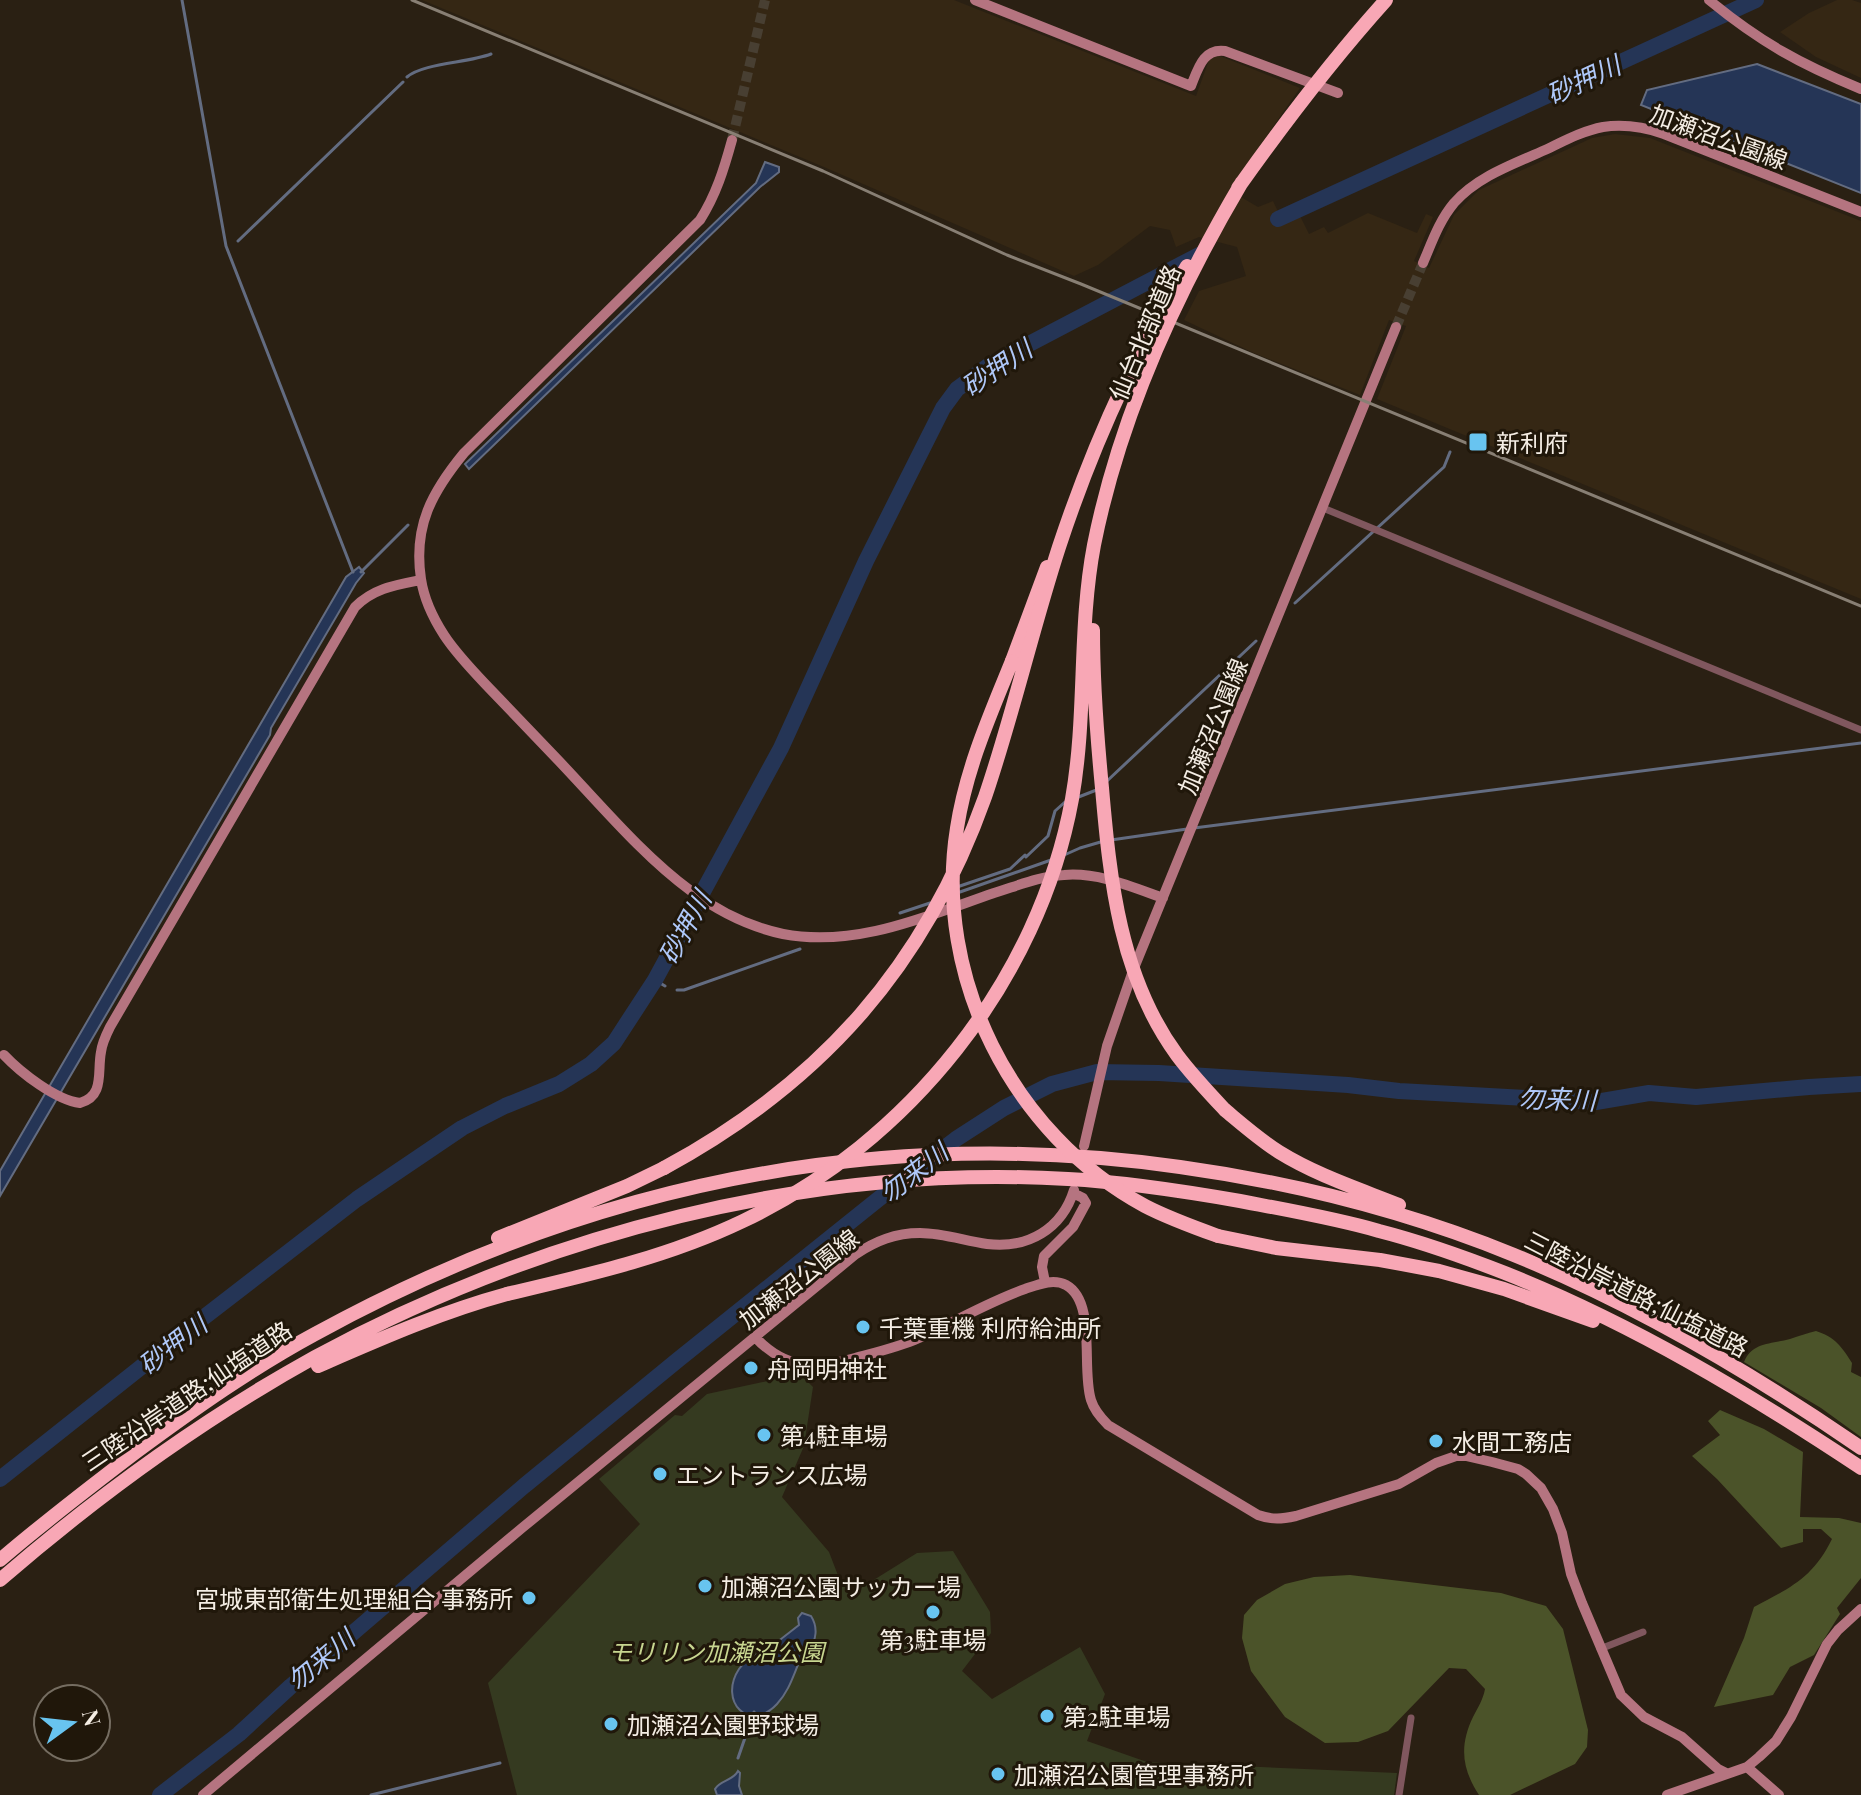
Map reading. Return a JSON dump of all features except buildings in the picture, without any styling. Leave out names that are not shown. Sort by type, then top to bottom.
[{"type":"highway","name":"仙台北部道路","points":[[1105,428],[1180,277],[1218,215],[1328,66],[1386,0]]},
{"type":"highway","name":"仙台北部道路","points":[[1103,506],[1128,425],[1164,335],[1206,246],[1242,182]]},
{"type":"highway","points":[[1105,428],[1066,517],[969,776],[957,830],[954,898],[958,938],[968,985],[989,1039],[1019,1091],[1050,1130],[1085,1165],[1122,1192],[1167,1216],[1218,1236],[1276,1248],[1395,1262],[1471,1279],[1536,1299],[1671,1352]]},
{"type":"highway","points":[[310,1337],[352,1309],[444,1262],[627,1186],[699,1149],[747,1117],[805,1071],[868,1008],[932,916],[971,834],[997,758],[1060,545],[1105,428]]},
{"type":"highway","points":[[1103,506],[1095,576],[1093,639],[1105,826],[1117,917],[1139,987],[1156,1021],[1175,1053],[1198,1082],[1225,1110],[1278,1151],[1308,1168],[1481,1242]]},
{"type":"highway","points":[[157,1457],[318,1366],[418,1323],[463,1306],[647,1259],[744,1221],[832,1169],[907,1105],[939,1070],[994,995],[1017,957],[1051,879],[1078,759],[1088,583],[1103,506]]},
{"type":"highway","name":"三陸沿岸道路;仙塩道路","points":[[0,1560],[69,1503],[201,1405],[310,1337],[398,1291],[485,1253],[576,1219],[672,1192],[772,1171],[871,1159],[965,1153],[1125,1159],[1304,1188],[1364,1203],[1481,1242],[1586,1287],[1668,1329],[1779,1393],[1861,1448]]},
{"type":"highway","name":"三陸沿岸道路;仙塩道路","points":[[0,1580],[157,1457],[269,1384],[364,1332],[458,1289],[555,1253],[707,1210],[816,1190],[923,1180],[975,1178],[1071,1187],[1128,1184],[1206,1195],[1378,1230],[1490,1268],[1617,1323],[1769,1408],[1861,1468]]},
{"type":"street","points":[[975,0],[1191,86],[1202,61],[1216,50],[1338,93]]},
{"type":"street","points":[[1709,0],[1740,26],[1784,54],[1861,89]]},
{"type":"street","name":"加瀬沼公園線","points":[[1423,263],[1442,219],[1472,187],[1582,133],[1615,126],[1646,128],[1664,134],[1861,212]]},
{"type":"street","points":[[732,140],[721,179],[700,220],[464,453],[443,479],[425,513],[419,555],[421,580],[435,620],[462,660],[665,870],[712,906],[749,924],[784,934],[854,936],[899,926],[1032,881],[1064,875],[1111,881],[1163,898]]},
{"type":"street","name":"加瀬沼公園線","points":[[1084,1146],[1105,1056],[1134,968],[1396,327]]},
{"type":"street","points":[[1323,508],[1861,730]]},
{"type":"street","points":[[2,1055],[21,1073],[65,1098],[80,1103],[92,1098],[99,1083],[101,1052],[110,1027],[355,607],[376,591],[421,580]]},
{"type":"street","points":[[1045,1282],[1042,1267],[1044,1256],[1073,1227],[1086,1203],[1071,1187]]},
{"type":"street","name":"加瀬沼公園線","points":[[203,1795],[843,1263],[876,1242],[915,1233],[987,1244],[1024,1242],[1055,1224],[1067,1207],[1071,1187]]},
{"type":"street","points":[[755,1337],[783,1359],[802,1364],[846,1360],[909,1342],[1012,1294],[1045,1282],[1058,1282],[1074,1292],[1082,1304],[1088,1387],[1098,1415],[1108,1425],[1258,1515],[1280,1520],[1296,1516],[1399,1484],[1436,1463],[1456,1456],[1518,1469],[1541,1488],[1553,1509],[1571,1574],[1621,1695],[1644,1717],[1682,1737],[1726,1773]]},
{"type":"street","points":[[1667,1795],[1747,1767],[1776,1741],[1827,1644],[1861,1609]]},
{"type":"street","points":[[1600,1649],[1643,1632]]},
{"type":"street","points":[[1399,1795],[1411,1718]]},
{"type":"street","points":[[1747,1767],[1779,1795]]},
{"type":"shaded area","points":[[422,0],[954,0],[1196,96],[1209,60],[1220,56],[1300,88],[1229,190],[1258,207],[1273,201],[1282,220],[1299,214],[1309,234],[1324,227],[1328,233],[1368,213],[1417,233],[1426,214],[1433,217],[1414,261],[1429,268],[1454,215],[1479,190],[1592,138],[1615,134],[1650,138],[1861,221],[1861,599],[1377,399],[1406,326],[1389,320],[1360,395],[1254,353],[1184,320],[1199,291],[1246,276],[1237,247],[1199,237],[1176,247],[1170,230],[1150,226],[1098,265],[1074,276],[824,167]]},
{"type":"shaded area","points":[[1837,0],[1861,3],[1861,78],[1816,57],[1780,32]]},
{"type":"green space","points":[[1816,1331],[1837,1343],[1852,1363],[1851,1372],[1861,1377],[1861,1437],[1821,1408],[1744,1362],[1757,1347]]},
{"type":"green space","name":"モリリン加瀬沼公園","points":[[800,1374],[813,1387],[804,1446],[782,1497],[829,1552],[839,1578],[856,1591],[917,1553],[953,1551],[990,1612],[991,1633],[962,1671],[992,1699],[1080,1647],[1105,1694],[1087,1741],[1147,1762],[1397,1773],[1394,1795],[517,1795],[488,1683],[640,1524],[599,1479],[675,1415],[682,1416],[707,1394]]},
{"type":"green space","points":[[1720,1410],[1764,1429],[1803,1452],[1800,1517],[1839,1518],[1861,1523],[1861,1578],[1837,1608],[1840,1614],[1814,1655],[1790,1667],[1773,1695],[1714,1707],[1754,1607],[1808,1573],[1832,1539],[1821,1529],[1803,1529],[1803,1542],[1781,1548],[1692,1456],[1720,1435],[1708,1421]]},
{"type":"green space","points":[[1350,1575],[1501,1593],[1546,1606],[1563,1629],[1588,1730],[1587,1747],[1575,1764],[1510,1795],[1479,1795],[1466,1767],[1464,1748],[1485,1689],[1466,1669],[1449,1668],[1388,1731],[1358,1742],[1325,1743],[1285,1717],[1251,1671],[1242,1638],[1244,1615],[1257,1600],[1285,1584],[1314,1577]]},
{"type":"water","points":[[1757,64],[1861,104],[1861,193],[1641,105],[1647,90]]},
{"type":"water","points":[[765,162],[779,167],[779,172],[469,469],[465,464],[756,183]]},
{"type":"water","points":[[359,567],[364,573],[0,1196],[0,1171],[346,577]]},
{"type":"water","points":[[802,1613],[811,1616],[815,1625],[816,1634],[811,1647],[802,1656],[788,1689],[777,1704],[756,1716],[747,1715],[734,1702],[732,1692],[739,1669],[799,1625],[798,1618]]},
{"type":"water","points":[[738,1771],[742,1795],[717,1795],[717,1786]]},
{"type":"waterway","points":[[182,0],[226,246],[353,572]]},
{"type":"waterway","name":"砂押川","points":[[1278,219],[1756,0]]},
{"type":"waterway","points":[[407,77],[424,69],[491,54]]},
{"type":"waterway","points":[[238,241],[403,82]]},
{"type":"waterway","name":"砂押川","points":[[0,1479],[357,1199],[462,1128],[559,1084],[591,1064],[614,1043],[655,980],[781,748],[866,561],[943,408],[957,389],[991,364],[1199,255]]},
{"type":"waterway","points":[[1295,603],[1444,467],[1450,452]]},
{"type":"waterway","points":[[361,572],[408,525]]},
{"type":"waterway","points":[[1107,781],[1256,641]]},
{"type":"waterway","points":[[1194,828],[1861,743]]},
{"type":"waterway","points":[[1076,798],[1099,789]]},
{"type":"waterway","points":[[957,887],[1010,869],[1026,857],[1048,836],[1055,811],[1065,802]]},
{"type":"waterway","points":[[1111,840],[1187,829]]},
{"type":"waterway","points":[[1062,856],[1104,841]]},
{"type":"waterway","points":[[960,892],[1051,860]]},
{"type":"waterway","points":[[900,913],[930,903]]},
{"type":"waterway","points":[[677,990],[800,949]]},
{"type":"waterway","points":[[655,980],[665,986]]},
{"type":"waterway","name":"勿来川","points":[[160,1795],[239,1734],[524,1486],[901,1181],[956,1139],[1004,1108],[1052,1084],[1097,1072],[1159,1073],[1596,1102],[1649,1093],[1696,1097],[1861,1084]]},
{"type":"waterway","points":[[738,1758],[754,1712]]},
{"type":"waterway","points":[[371,1795],[500,1763]]},
{"type":"tunnel","points":[[732,140],[765,0]]},
{"type":"tunnel","points":[[1396,327],[1423,263]]},
{"type":"railway","points":[[412,0],[823,171],[1007,255],[1861,606]]},
{"type":"place","name":"新利府","points":[[1478,442]]},
{"type":"place","name":"千葉重機 利府給油所","points":[[863,1327]]},
{"type":"place","name":"舟岡明神社","points":[[751,1368]]},
{"type":"place","name":"第4駐車場","points":[[764,1435]]},
{"type":"place","name":"水間工務店","points":[[1436,1441]]},
{"type":"place","name":"エントランス広場","points":[[660,1474]]},
{"type":"place","name":"加瀬沼公園サッカー場","points":[[705,1586]]},
{"type":"place","name":"宮城東部衛生処理組合 事務所","points":[[529,1598]]},
{"type":"place","name":"第3駐車場","points":[[933,1612]]},
{"type":"place","name":"第2駐車場","points":[[1047,1716]]},
{"type":"place","name":"加瀬沼公園野球場","points":[[611,1724]]},
{"type":"place","name":"加瀬沼公園管理事務所","points":[[998,1774]]}]
